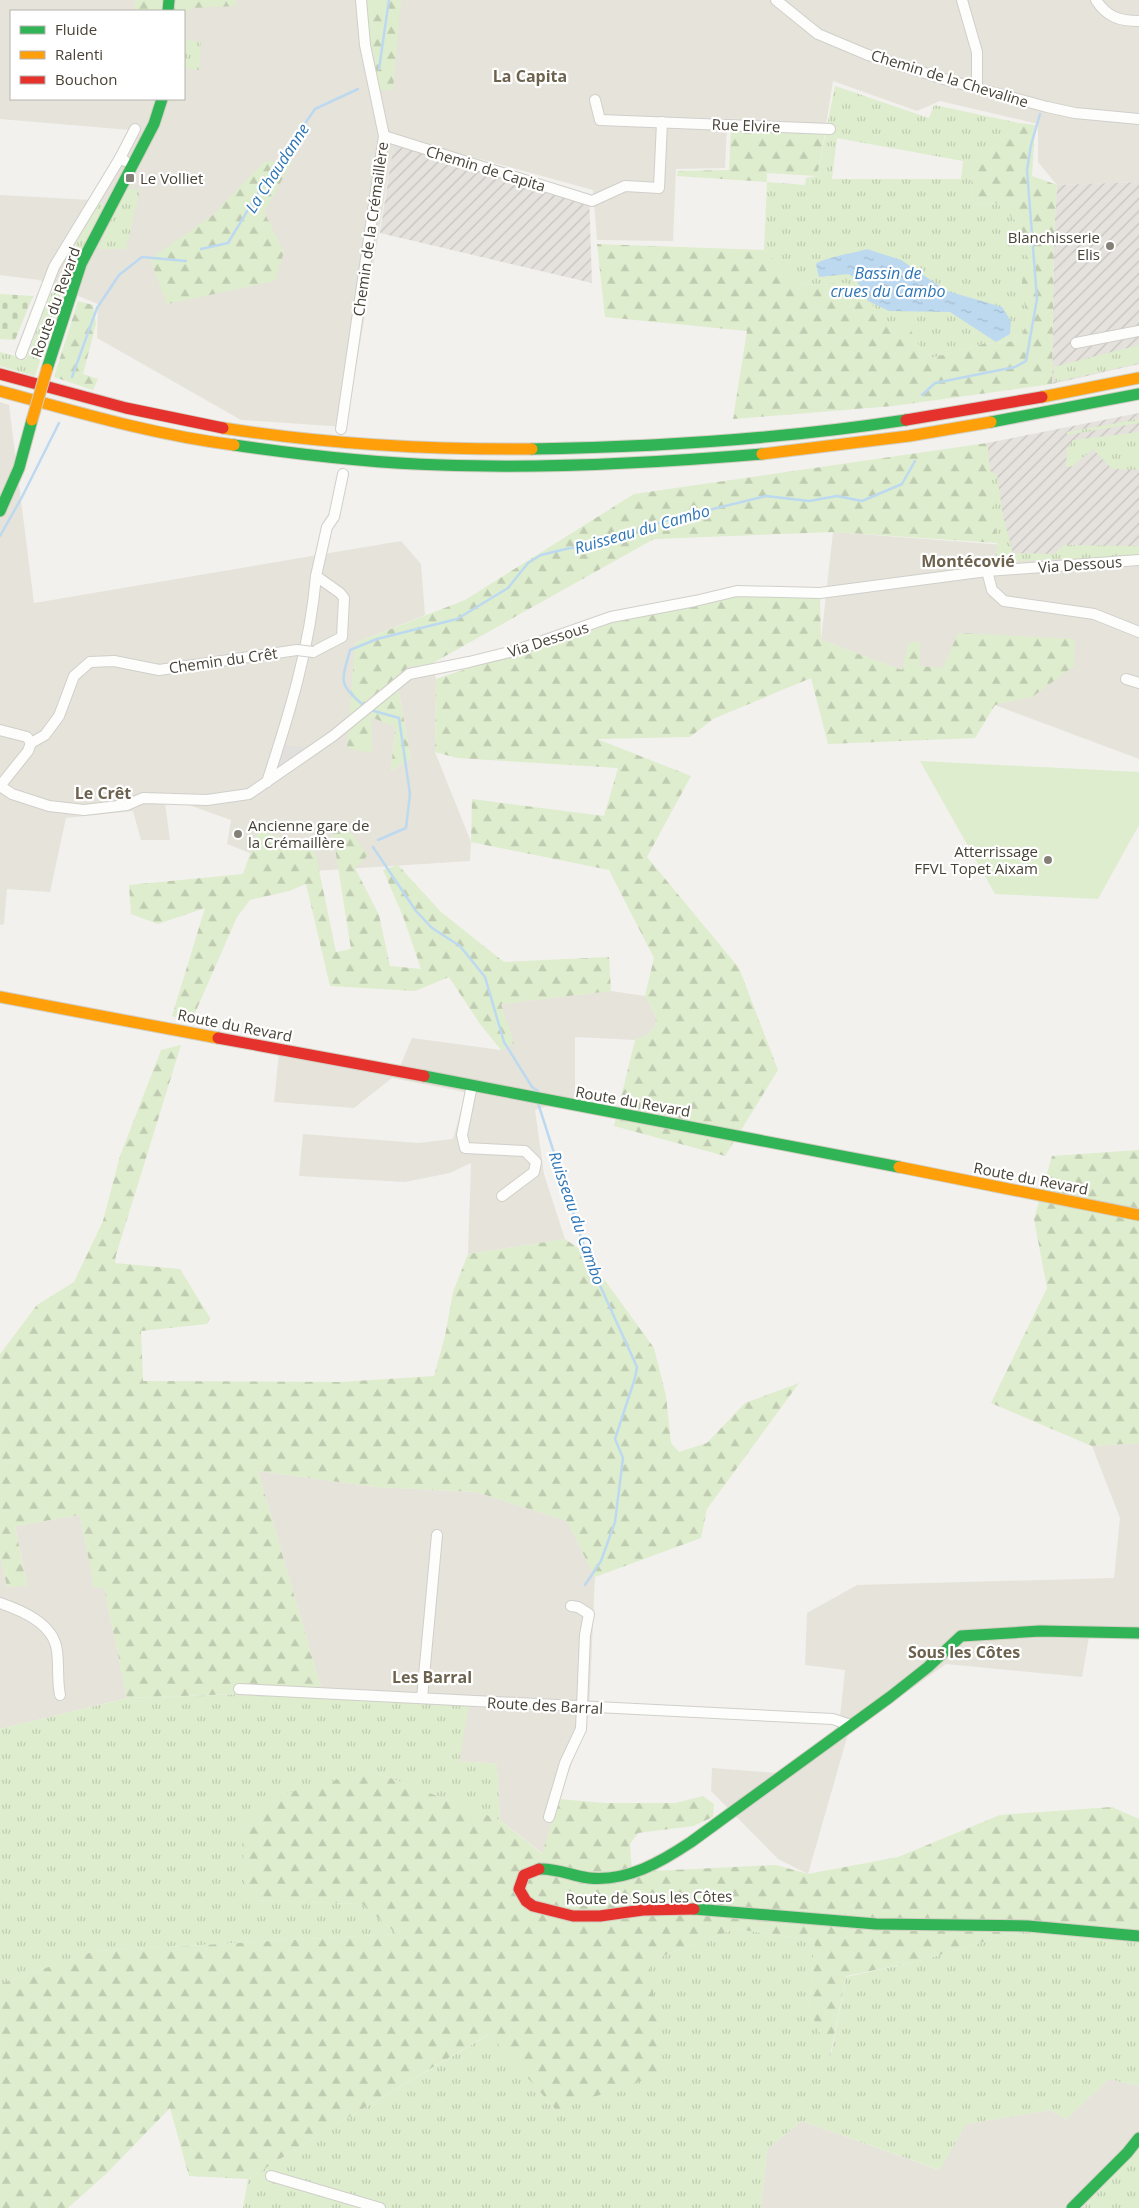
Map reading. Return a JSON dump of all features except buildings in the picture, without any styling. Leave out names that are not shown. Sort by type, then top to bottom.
[{"type":"main road","name":"Route du Revard","points":[[144,145],[156,100]]},
{"type":"main road","name":"Route du Revard","points":[[0,511],[19,468],[47,369],[81,264],[144,145],[154,124],[162,100]]},
{"type":"main road","points":[[0,374],[126,408],[251,432],[383,446],[520,449],[672,445],[831,431],[988,408],[1139,378]]},
{"type":"main road","points":[[0,391],[124,424],[247,448],[385,462],[524,466],[680,461],[840,446],[978,426],[1139,394]]},
{"type":"main road","name":"Route du Revard","points":[[0,495],[32,420]]},
{"type":"main road","name":"Route du Revard","points":[[0,990],[54,998],[121,1019]]},
{"type":"main road","name":"Route du Revard","points":[[0,997],[472,1085],[1139,1214]]},
{"type":"main road","name":"Route de Sous les Côtes","points":[[1139,1633],[1040,1631],[962,1636],[928,1668],[662,1862],[640,1872],[611,1877],[591,1878],[561,1870],[532,1869],[524,1875],[520,1889],[526,1901],[533,1906],[573,1916],[600,1916],[643,1910],[697,1909],[914,1926],[1028,1926],[1139,1936]]},
{"type":"main road","points":[[1072,2208],[1127,2153],[1139,2138]]},
{"type":"street","name":"Chemin de la Crémaillère","points":[[341,429],[384,136],[366,45],[361,0]]},
{"type":"street","name":"Chemin de la Chevaline","points":[[776,0],[795,17],[826,38],[868,55],[977,88],[1075,113],[1139,119]]},
{"type":"street","points":[[962,0],[977,52],[977,88]]},
{"type":"street","points":[[1096,0],[1104,12],[1110,16],[1139,22]]},
{"type":"street","name":"Rue Elvire","points":[[595,100],[600,120],[830,129]]},
{"type":"street","name":"Chemin de Capita","points":[[384,136],[592,201],[625,186],[659,188],[662,122]]},
{"type":"street","points":[[21,354],[54,267],[120,158],[135,129]]},
{"type":"street","points":[[120,158],[132,166]]},
{"type":"street","points":[[1076,343],[1139,330]]},
{"type":"street","name":"Chemin du Crêt","points":[[267,782],[291,706],[304,649],[316,576],[327,527],[334,517],[343,474]]},
{"type":"street","name":"Via Dessous","points":[[0,786],[12,794],[49,806],[84,810],[127,805],[143,798],[206,800],[249,794],[333,736],[409,674],[514,651],[611,618],[737,591],[820,593],[987,571],[1139,560]]},
{"type":"street","points":[[987,571],[992,590],[1004,601],[1094,614],[1139,632]]},
{"type":"street","name":"Chemin du Crêt","points":[[0,786],[28,751],[31,743],[45,735],[59,716],[74,676],[90,662],[114,661],[158,670],[297,650],[313,652],[342,637],[344,598],[316,576]]},
{"type":"street","points":[[1126,679],[1139,683]]},
{"type":"street","points":[[0,730],[26,738],[31,743]]},
{"type":"street","points":[[472,1085],[462,1135],[465,1148],[525,1151],[536,1162],[534,1172],[502,1196]]},
{"type":"street","points":[[422,1698],[437,1535]]},
{"type":"street","points":[[0,1603],[41,1622],[53,1635],[57,1650],[60,1695]]},
{"type":"street","points":[[549,1817],[565,1763],[581,1729],[585,1635],[589,1614],[578,1607],[571,1606]]},
{"type":"street","name":"Route des Barral","points":[[239,1689],[833,1719],[850,1725]]},
{"type":"street","points":[[271,2176],[380,2208]]},
{"type":"shaded area","points":[[0,0],[1139,0],[1139,182],[1057,185],[1038,162],[1038,124],[940,101],[917,111],[833,81],[825,131],[727,126],[725,168],[676,169],[673,241],[597,240],[593,190],[395,136],[346,427],[241,420],[97,338],[98,304],[39,280],[0,275],[0,195],[91,200],[130,130],[0,119]]},
{"type":"shaded area","points":[[395,135],[589,194],[592,283],[380,233]]},
{"type":"shaded area","points":[[1139,182],[1139,364],[1052,384],[1054,235],[1057,185]]},
{"type":"shaded area","points":[[0,402],[9,405],[34,603],[401,541],[421,564],[425,615],[355,643],[371,717],[395,726],[391,771],[411,758],[396,678],[408,667],[431,664],[436,679],[435,752],[471,842],[470,861],[298,872],[227,844],[231,820],[183,803],[165,803],[170,840],[141,840],[133,811],[66,818],[50,892],[7,889],[4,924],[0,925]]},
{"type":"shaded area","points":[[1139,413],[1139,555],[1002,556],[997,543],[987,443]]},
{"type":"shaded area","points":[[833,532],[1139,555],[1139,759],[821,640]]},
{"type":"shaded area","points":[[282,745],[308,748],[275,771]]},
{"type":"shaded area","points":[[611,991],[645,996],[655,1014],[656,1025],[647,1035],[635,1040],[575,1037],[575,1098],[535,1110],[544,1174],[565,1239],[468,1254],[471,1163],[450,1173],[405,1182],[299,1176],[303,1134],[418,1143],[453,1139],[464,1099],[464,1092],[392,1078],[354,1108],[274,1102],[279,1052],[400,1066],[412,1038],[501,1050],[514,1043],[500,1004]]},
{"type":"shaded area","points":[[1139,1443],[1139,1638],[1089,1637],[1082,1677],[946,1664],[848,1734],[808,1874],[778,1859],[711,1791],[712,1768],[778,1773],[839,1726],[845,1670],[805,1665],[807,1613],[857,1585],[1114,1578],[1120,1518],[1092,1446]]},
{"type":"shaded area","points":[[258,1471],[376,1487],[476,1492],[568,1521],[595,1577],[589,1714],[559,1799],[543,1854],[500,1820],[497,1764],[459,1761],[322,1691]]},
{"type":"shaded area","points":[[80,1515],[94,1586],[104,1588],[127,1698],[0,1729],[0,1556],[7,1587],[27,1585],[15,1526]]},
{"type":"shaded area","points":[[1109,2079],[1139,2086],[1139,2148],[1083,2208],[761,2208],[767,2149],[802,2121],[939,2170],[965,2124],[1050,2110],[1066,2119]]},
{"type":"green space","points":[[136,0],[236,0],[236,6],[192,8],[185,13],[185,10],[133,10]]},
{"type":"green space","points":[[367,0],[401,0],[393,90],[380,90],[369,41]]},
{"type":"green space","points":[[185,40],[201,42],[199,70],[185,68]]},
{"type":"green space","points":[[835,86],[929,118],[934,105],[1019,123],[971,167],[972,205],[997,203],[1018,223],[1026,255],[1021,288],[1028,321],[1019,341],[983,344],[932,358],[919,346],[909,328],[883,326],[846,283],[801,285],[764,250],[767,182],[805,185],[806,178],[817,176]],"holes":[[[837,138],[963,161],[961,179],[832,179]]]},
{"type":"green space","points":[[1019,123],[1035,125],[1032,176],[1057,185],[1054,235],[1052,384],[893,406],[733,419],[747,331],[605,317],[597,244],[764,250],[801,285],[846,283],[879,311],[883,326],[909,327],[919,346],[932,358],[983,344],[1019,341],[1028,321],[1021,288],[1026,255],[1018,223],[997,203],[972,205],[971,167]]},
{"type":"green space","points":[[731,128],[825,133],[817,176],[767,173],[767,182],[677,176],[678,171],[729,170]]},
{"type":"green space","points":[[293,160],[264,212],[284,252],[275,281],[167,304],[150,259],[213,215],[264,162]]},
{"type":"green space","points":[[127,188],[140,190],[126,249],[97,249]]},
{"type":"green space","points":[[100,202],[104,204],[65,283],[35,376],[0,366],[0,352],[26,359],[46,305],[69,256]]},
{"type":"green space","points":[[0,294],[33,296],[15,340],[0,339]]},
{"type":"green space","points":[[78,301],[93,305],[96,324],[83,374],[98,379],[93,390],[54,377]]},
{"type":"green space","points":[[1139,345],[1139,363],[1055,382],[1053,367]]},
{"type":"green space","points":[[1139,419],[1139,423],[1067,435],[1067,432]]},
{"type":"green space","points":[[1139,432],[1139,470],[1112,469],[1093,449],[1072,467],[1066,467],[1067,448],[1073,440]]},
{"type":"green space","points":[[987,443],[997,543],[833,532],[654,539],[431,664],[408,667],[396,678],[411,758],[391,771],[395,727],[371,717],[372,753],[347,748],[355,643],[465,600],[634,494]]},
{"type":"green space","points":[[989,470],[997,475],[1003,516],[1013,553],[1054,554],[1064,545],[1139,546],[1139,556],[996,562],[997,543]]},
{"type":"green space","points":[[737,591],[820,593],[821,640],[902,670],[909,642],[921,642],[919,666],[943,668],[958,633],[1075,639],[1074,666],[1032,697],[995,705],[975,738],[828,744],[811,678],[713,719],[690,737],[597,739],[691,776],[647,857],[739,968],[778,1070],[725,1156],[614,1126],[635,1040],[647,1035],[656,1025],[655,1014],[645,996],[654,958],[609,870],[471,842],[472,799],[604,816],[618,768],[457,758],[435,752],[436,679],[632,614]]},
{"type":"green space","name":"Atterrissage FFVL Topet Aixam","points":[[920,761],[1139,772],[1139,825],[1098,899],[995,894]]},
{"type":"green space","points":[[331,823],[352,834],[368,855],[355,868],[379,915],[390,966],[421,969],[404,919],[383,870],[398,865],[441,912],[504,962],[609,957],[611,991],[501,1004],[514,1043],[501,1050],[480,1024],[449,977],[415,991],[330,986],[306,884],[289,891],[250,900],[237,917],[191,1022],[172,1016],[205,908],[158,924],[131,914],[129,885],[243,874],[258,831],[314,846],[336,952],[351,949]]},
{"type":"green space","points":[[181,1045],[115,1263],[180,1269],[210,1318],[207,1324],[141,1331],[143,1381],[341,1382],[434,1376],[445,1336],[453,1292],[468,1254],[565,1239],[585,1253],[654,1348],[666,1396],[671,1443],[679,1452],[707,1443],[745,1403],[799,1383],[707,1509],[701,1538],[595,1577],[567,1521],[476,1492],[376,1487],[258,1471],[322,1691],[127,1698],[104,1588],[94,1587],[80,1515],[15,1526],[27,1586],[7,1587],[0,1556],[0,1354],[37,1305],[74,1282],[103,1221],[120,1156],[161,1050]]},
{"type":"green space","points":[[1139,1150],[1139,1443],[1092,1446],[991,1403],[1047,1288],[1034,1219],[1052,1156]]},
{"type":"green space","points":[[322,1691],[469,1705],[459,1761],[497,1764],[500,1820],[372,1771],[247,1900],[362,1904],[397,1934],[94,1951],[0,1984],[0,1729],[128,1698]]},
{"type":"green space","points":[[372,1771],[500,1820],[542,1854],[559,1799],[604,1803],[676,1803],[703,1796],[714,1804],[713,1817],[693,1826],[638,1833],[630,1844],[632,1872],[776,1865],[808,1874],[898,1857],[1000,1815],[1112,1807],[1139,1819],[1139,1927],[1046,1923],[919,1961],[846,1976],[830,2056],[809,2009],[815,1940],[735,1929],[649,1961],[664,2073],[556,2110],[489,2034],[248,2179],[189,2176],[170,2108],[108,2172],[68,2208],[0,2208],[0,1984],[94,1951],[397,1934],[362,1904],[247,1900],[241,1830],[274,1796]]},
{"type":"green space","points":[[1047,1923],[1139,1927],[1139,2086],[1109,2079],[1066,2119],[1050,2110],[966,2124],[940,2170],[802,2121],[767,2149],[761,2208],[243,2208],[248,2179],[325,2131],[490,2034],[556,2110],[649,1961],[735,1929],[815,1940],[809,2009],[831,2055],[846,1977],[919,1961]]},
{"type":"green space","points":[[1139,2148],[1139,2208],[1083,2208]]},
{"type":"water","name":"Bassin de crues du Cambo","points":[[867,249],[901,260],[947,291],[1002,307],[1011,321],[1010,334],[996,342],[950,312],[889,311],[868,301],[855,278],[848,274],[819,277],[816,264],[819,262]]},
{"type":"waterway","name":"La Chaudanne","points":[[379,69],[389,0]]},
{"type":"waterway","name":"La Chaudanne","points":[[201,249],[228,243],[266,180],[315,109],[358,89]]},
{"type":"waterway","points":[[922,395],[935,383],[1015,367],[1026,361],[1037,299],[1027,170],[1031,145],[1040,114]]},
{"type":"waterway","points":[[72,377],[97,308],[119,275],[142,257],[186,261]]},
{"type":"waterway","name":"La Chaudanne","points":[[0,536],[59,423]]},
{"type":"waterway","name":"Ruisseau du Cambo","points":[[363,705],[345,686],[344,675],[350,650],[377,639],[457,619],[508,588],[528,563],[541,555],[570,548],[593,546],[668,520],[766,496],[809,501],[837,496],[862,501],[902,484],[915,461]]},
{"type":"waterway","name":"Ruisseau du Cambo","points":[[374,711],[399,718],[410,794],[406,828],[378,840]]},
{"type":"waterway","name":"Ruisseau du Cambo","points":[[373,847],[416,911],[432,928],[460,946],[485,977],[504,1042],[532,1087],[538,1091]]},
{"type":"waterway","name":"Ruisseau du Cambo","points":[[538,1103],[588,1259],[637,1367],[615,1439],[623,1458],[615,1522],[601,1561],[585,1585]]},
{"type":"traffic: fast","points":[[168,10],[169,0]]},
{"type":"traffic: fast","points":[[47,369],[81,264],[154,124],[162,100]]},
{"type":"traffic: fast","points":[[991,422],[1139,394]]},
{"type":"traffic: fast","points":[[0,511],[19,468],[32,420]]},
{"type":"traffic: fast","points":[[532,449],[719,441],[859,427],[906,420]]},
{"type":"traffic: fast","points":[[234,445],[363,460],[481,466],[602,464],[762,454]]},
{"type":"traffic: fast","points":[[424,1076],[899,1167]]},
{"type":"traffic: fast","points":[[539,1869],[589,1878],[617,1877],[643,1869],[668,1857],[890,1697],[928,1667],[961,1636],[1040,1631],[1139,1633]]},
{"type":"traffic: fast","points":[[694,1909],[876,1924],[1028,1926],[1139,1936]]},
{"type":"traffic: fast","points":[[1072,2208],[1127,2153],[1139,2138]]},
{"type":"traffic: slow","points":[[32,420],[47,369]]},
{"type":"traffic: slow","points":[[1042,397],[1139,378]]},
{"type":"traffic: slow","points":[[0,391],[145,429],[234,445]]},
{"type":"traffic: slow","points":[[762,454],[909,436],[991,422]]},
{"type":"traffic: slow","points":[[223,428],[261,434],[377,445],[532,449]]},
{"type":"traffic: slow","points":[[0,997],[218,1038]]},
{"type":"traffic: slow","points":[[899,1167],[1139,1215]]},
{"type":"traffic: jam","points":[[0,374],[126,408],[223,428]]},
{"type":"traffic: jam","points":[[906,420],[1042,397]]},
{"type":"traffic: jam","points":[[218,1038],[424,1076]]},
{"type":"traffic: jam","points":[[539,1869],[524,1875],[519,1889],[526,1901],[533,1906],[573,1916],[600,1916],[643,1910],[694,1909]]},
{"type":"place","name":"Le Volliet","points":[[130,178]]},
{"type":"place","name":"Blanchisserie Elis","points":[[1110,246]]},
{"type":"place","name":"Ancienne gare de la Crémaillère","points":[[238,834]]},
{"type":"place","name":"Atterrissage FFVL Topet Aixam","points":[[1048,860]]},
{"type":"district","name":"La Capita","points":[[530,76]]},
{"type":"district","name":"Montécovié","points":[[968,561]]},
{"type":"district","name":"Le Crêt","points":[[103,793]]},
{"type":"district","name":"Sous les Côtes","points":[[964,1652]]},
{"type":"district","name":"Les Barral","points":[[432,1677]]}]
